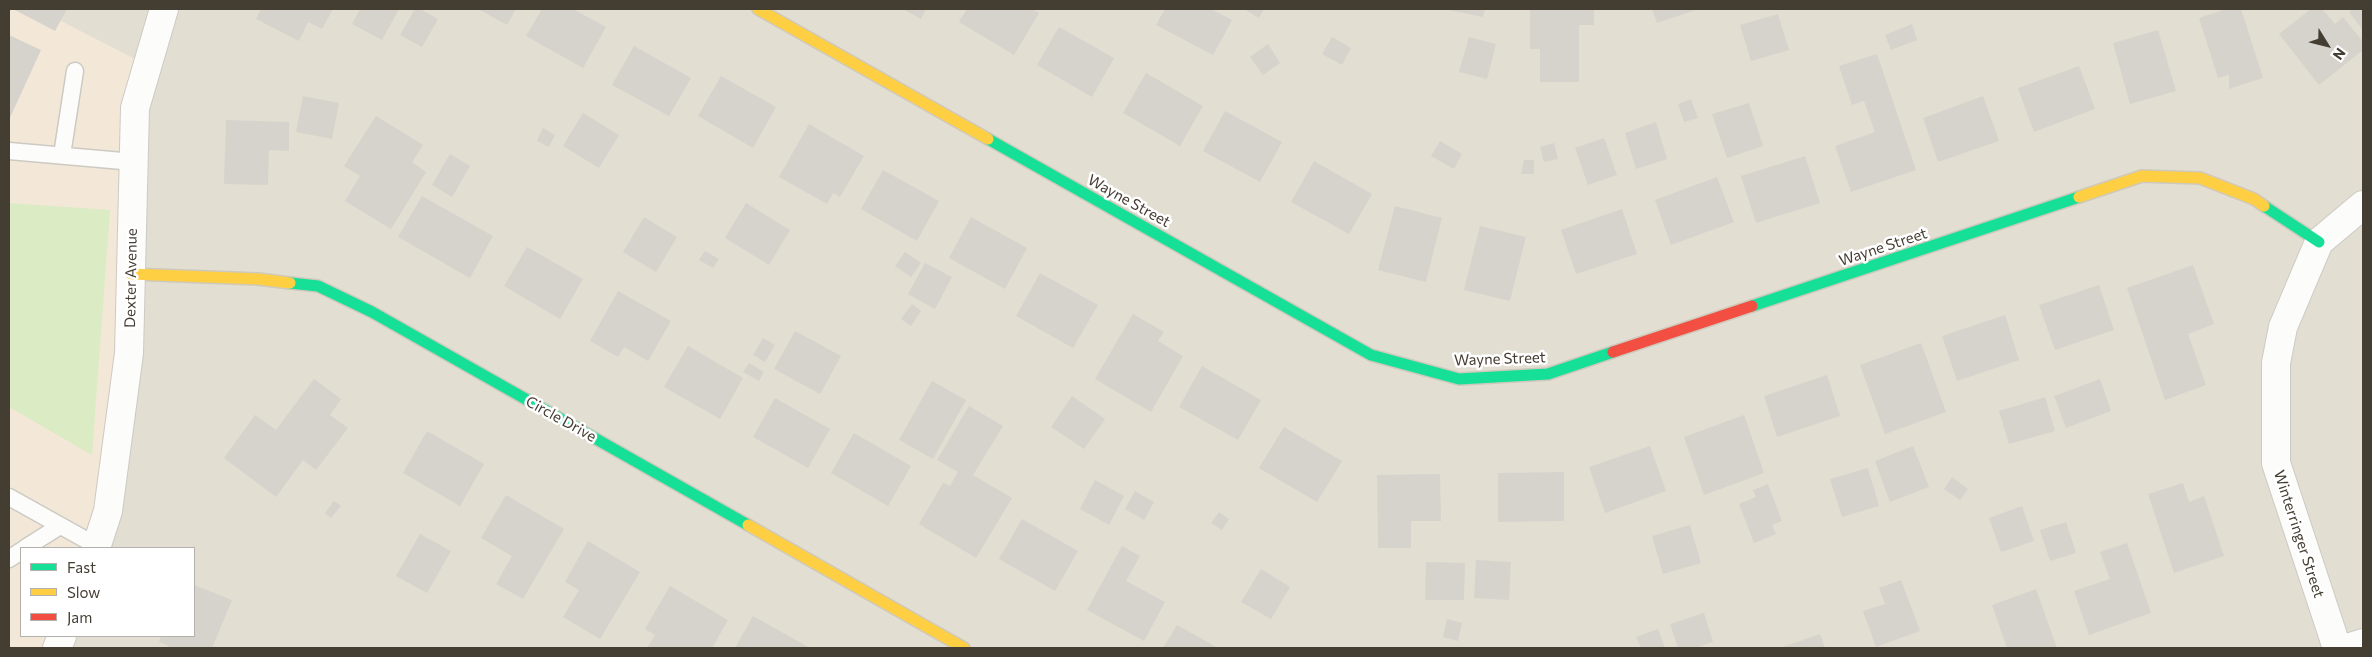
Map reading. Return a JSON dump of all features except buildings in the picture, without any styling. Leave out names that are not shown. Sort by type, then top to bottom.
[{"type":"street","name":"Dexter Avenue","points":[[96,547],[108,511],[129,353],[135,108],[164,9]]},
{"type":"street","name":"Wayne Street","points":[[758,9],[1371,355],[1459,379],[1548,374],[2142,176],[2200,178],[2254,199],[2319,242]]},
{"type":"street","name":"Winterringer Street","points":[[2337,648],[2276,463],[2276,363],[2283,327],[2319,242],[2363,205]]},
{"type":"street","name":"Circle Drive","points":[[131,274],[258,278],[318,286],[372,312],[964,648]]},
{"type":"street","points":[[2347,648],[2363,643]]},
{"type":"lane","points":[[62,155],[75,71]]},
{"type":"lane","points":[[9,151],[134,162]]},
{"type":"lane","points":[[9,496],[96,547]]},
{"type":"lane","points":[[27,547],[60,526]]},
{"type":"lane","points":[[9,559],[20,552]]},
{"type":"shaded area","points":[[9,9],[37,9],[147,65],[129,353],[96,547],[20,547],[20,637],[62,637],[57,648],[9,648]]},
{"type":"shaded area","points":[[37,9],[2363,9],[2363,648],[57,648],[62,637],[195,637],[195,547],[96,547],[147,66]]},
{"type":"green space","points":[[9,203],[110,210],[92,455],[9,407]]},
{"type":"traffic: fast","points":[[988,139],[1371,355],[1459,379],[1548,374],[1613,352]]},
{"type":"traffic: fast","points":[[1752,306],[2079,197]]},
{"type":"traffic: fast","points":[[2264,206],[2319,242]]},
{"type":"traffic: fast","points":[[290,283],[318,286],[372,312],[748,525]]},
{"type":"traffic: slow","points":[[758,9],[988,139]]},
{"type":"traffic: slow","points":[[2079,197],[2142,176],[2200,178],[2254,199],[2264,206]]},
{"type":"traffic: slow","points":[[131,274],[258,279],[290,283]]},
{"type":"traffic: slow","points":[[748,525],[964,648]]},
{"type":"traffic: jam","points":[[1613,352],[1752,306]]}]
